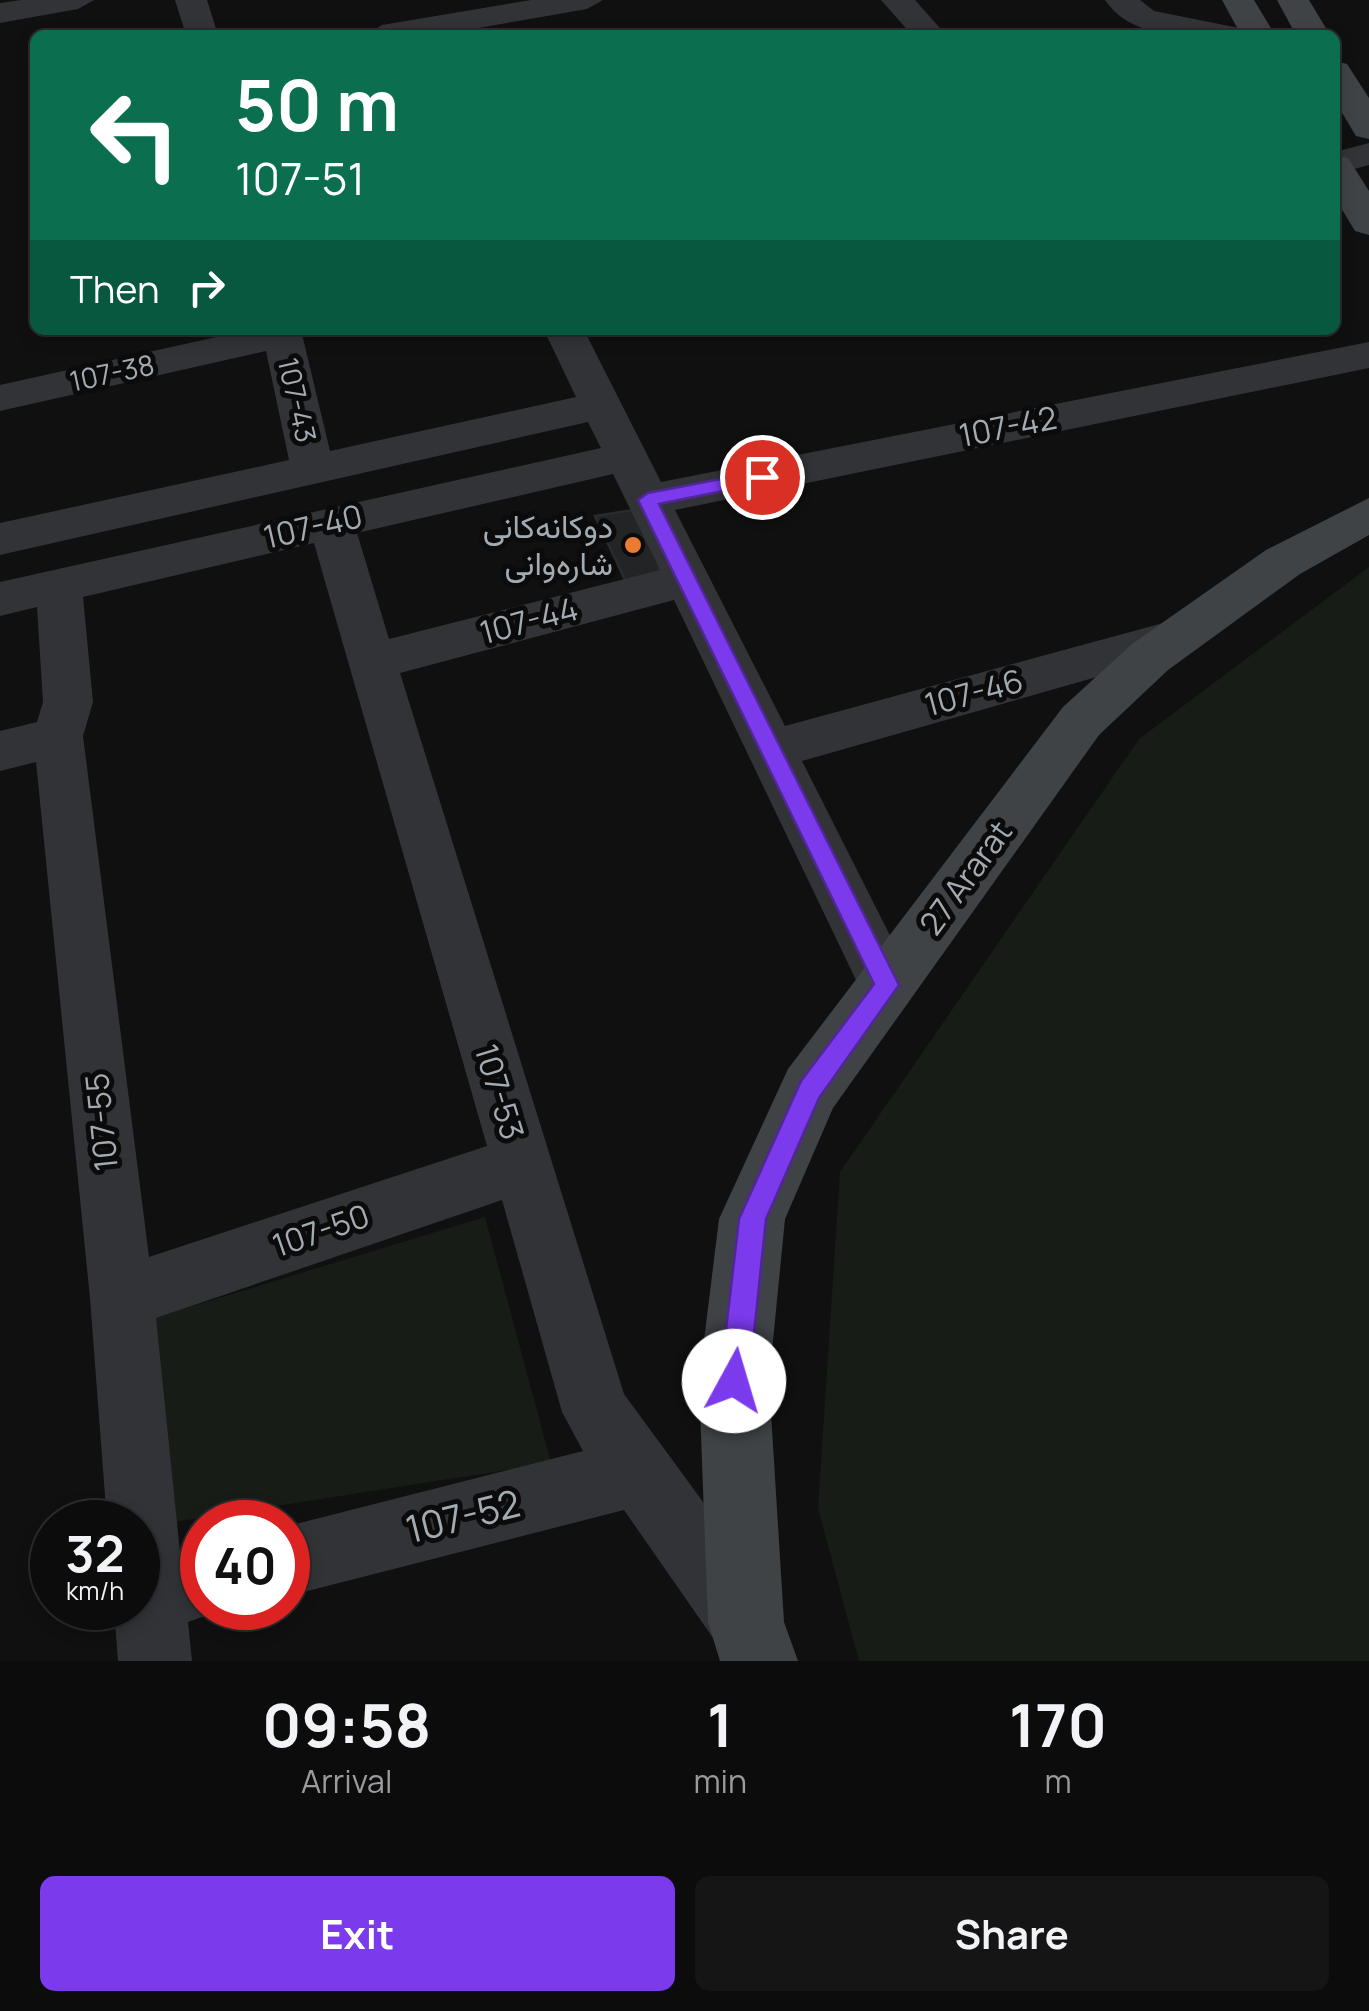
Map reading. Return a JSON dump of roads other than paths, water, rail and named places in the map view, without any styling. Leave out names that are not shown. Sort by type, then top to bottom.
[{"type":"street","points":[[0,13],[78,0]]},
{"type":"street","points":[[191,0],[200,30]]},
{"type":"street","points":[[411,30],[586,0]]},
{"type":"street","points":[[897,0],[925,30]]},
{"type":"street","points":[[1121,0],[1144,19],[1202,30]]},
{"type":"street","points":[[1238,0],[1255,30]]},
{"type":"street","points":[[1293,0],[1311,30]]},
{"type":"street","points":[[1340,80],[1357,111]]},
{"type":"street","points":[[1340,163],[1369,154]]},
{"type":"street","points":[[1340,174],[1369,223]]},
{"type":"street","name":"107-38","points":[[0,398],[272,335]]},
{"type":"street","name":"107-43","points":[[282,335],[322,497]]},
{"type":"street","points":[[567,335],[887,985]]},
{"type":"street","name":"107-42","points":[[648,500],[1369,355]]},
{"type":"street","points":[[0,539],[322,497],[603,406]]},
{"type":"street","name":"107-40","points":[[0,599],[59,586],[322,497],[627,456]]},
{"type":"street","name":"107-53","points":[[322,497],[596,1412],[752,1641]]},
{"type":"street","name":"27 Ararat","points":[[752,1641],[734,1381],[752,1219],[810,1090],[1081,721],[1178,637],[1283,562],[1369,514]]},
{"type":"street","name":"107-44","points":[[371,662],[687,580]]},
{"type":"street","name":"107-55","points":[[59,586],[68,702],[58,736],[122,1298],[169,1613]]},
{"type":"street","name":"107-46","points":[[771,750],[1178,637]]},
{"type":"street","points":[[0,751],[58,736]]},
{"type":"street","name":"107-50","points":[[122,1298],[521,1164]]},
{"type":"street","name":"107-52","points":[[310,1555],[638,1472]]},
{"type":"place","name":"دوکانەکانی شارەوانی","points":[[633,545]]}]
